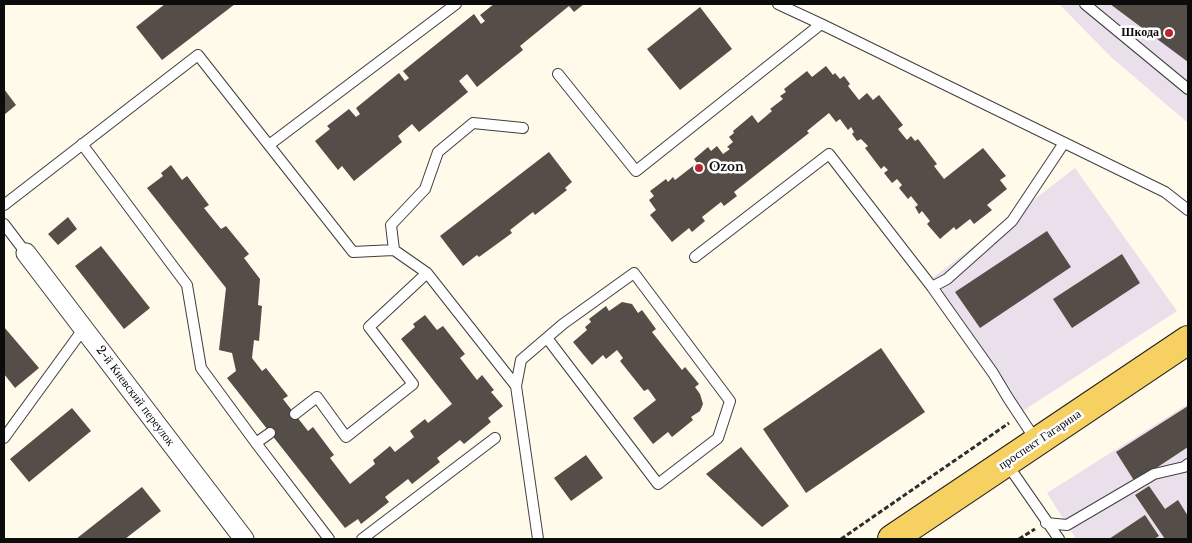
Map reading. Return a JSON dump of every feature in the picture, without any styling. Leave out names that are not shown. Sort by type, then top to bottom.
[{"type":"main road","name":"проспект Гагарина","points":[[892,539],[1188,340]]},
{"type":"street","name":"2-й Киевский переулок","points":[[26,253],[244,539]]},
{"type":"lane","points":[[269,145],[456,4]]},
{"type":"lane","points":[[778,4],[1165,192],[1188,210]]},
{"type":"lane","points":[[1085,4],[1188,89]]},
{"type":"lane","points":[[558,74],[636,171],[820,24]]},
{"type":"lane","points":[[4,204],[198,55],[352,252],[394,250],[427,273],[516,386]]},
{"type":"lane","points":[[394,250],[391,225],[425,189],[438,152],[473,124],[523,128]]},
{"type":"lane","points":[[932,287],[947,279],[1012,221],[1064,142]]},
{"type":"lane","points":[[82,144],[187,285],[201,368],[256,444],[329,539]]},
{"type":"lane","points":[[695,257],[829,154],[932,287],[994,373],[1037,443]]},
{"type":"lane","points":[[4,224],[26,253]]},
{"type":"lane","points":[[295,414],[317,397],[346,437],[412,384],[369,327],[427,273]]},
{"type":"lane","points":[[538,539],[516,386],[521,360],[563,324],[634,273],[730,401],[718,438],[658,484],[547,338]]},
{"type":"lane","points":[[4,438],[84,328]]},
{"type":"lane","points":[[256,444],[270,433]]},
{"type":"lane","points":[[362,539],[495,438]]},
{"type":"lane","points":[[1006,463],[1058,539]]},
{"type":"lane","points":[[1046,522],[1067,524],[1154,474],[1187,468]]},
{"type":"path","points":[[841,539],[1019,416]]},
{"type":"path","points":[[1019,539],[1046,522]]},
{"type":"shaded area","points":[[1062,4],[1188,4],[1188,123],[1111,57],[1061,6]]},
{"type":"shaded area","points":[[1075,168],[1177,311],[1015,416],[926,283]]},
{"type":"shaded area","points":[[1188,404],[1188,539],[1076,539],[1047,493]]},
{"type":"building","points":[[165,4],[235,4],[162,60],[136,27]]},
{"type":"building","points":[[494,4],[584,4],[574,12],[569,6],[520,46],[523,50],[477,87],[467,74],[459,81],[468,92],[419,132],[412,124],[398,136],[402,142],[354,181],[342,166],[338,170],[315,141],[330,129],[327,126],[349,109],[356,117],[360,114],[356,108],[399,73],[405,81],[409,78],[403,71],[474,14],[481,24],[485,21],[480,15]]},
{"type":"building","name":"Шкода","points":[[1110,4],[1188,4],[1188,62]]},
{"type":"building","points":[[700,7],[732,49],[680,90],[647,49]]},
{"type":"building","points":[[826,66],[833,75],[835,73],[840,79],[844,76],[850,84],[848,86],[859,100],[867,93],[873,100],[879,95],[903,125],[898,129],[907,140],[911,136],[915,141],[918,139],[937,164],[934,166],[944,179],[983,148],[1006,176],[1000,180],[1007,189],[987,205],[992,210],[974,224],[970,219],[956,230],[954,227],[940,239],[927,224],[930,221],[922,211],[919,214],[915,207],[918,205],[911,196],[908,199],[899,188],[902,185],[897,179],[892,183],[884,173],[888,170],[884,166],[881,169],[865,148],[868,146],[861,139],[857,141],[852,134],[854,132],[851,127],[848,130],[840,119],[836,122],[829,113],[807,131],[809,133],[734,192],[737,196],[724,206],[721,202],[702,217],[705,221],[692,232],[689,228],[672,242],[650,215],[656,210],[649,200],[654,196],[650,191],[666,179],[668,182],[673,177],[675,180],[697,163],[694,159],[708,147],[711,151],[717,146],[723,154],[730,149],[727,147],[733,142],[729,137],[734,133],[733,131],[752,115],[758,123],[772,111],[770,109],[783,99],[780,96],[786,92],[784,89],[807,71],[812,77]]},
{"type":"building","points":[[4,89],[16,105],[4,115]]},
{"type":"building","points":[[549,152],[572,182],[565,188],[567,190],[535,215],[533,212],[510,230],[512,233],[463,266],[440,236]]},
{"type":"building","points":[[171,165],[182,180],[187,176],[209,205],[204,208],[221,229],[226,226],[249,254],[244,258],[260,279],[258,305],[262,306],[259,341],[254,340],[252,358],[262,371],[266,368],[288,396],[283,399],[308,431],[313,427],[334,455],[330,458],[350,484],[375,464],[373,460],[390,446],[395,452],[414,437],[410,431],[425,419],[428,423],[452,404],[401,339],[415,327],[413,324],[425,315],[437,330],[443,326],[465,354],[460,358],[477,380],[482,375],[494,390],[491,392],[503,406],[488,418],[491,422],[464,444],[460,440],[437,458],[440,462],[412,484],[408,479],[385,497],[389,502],[361,524],[358,519],[345,528],[227,378],[236,371],[232,353],[219,350],[226,288],[147,188],[163,176],[161,173]]},
{"type":"building","points":[[68,217],[77,229],[58,245],[48,234]]},
{"type":"building","points":[[1047,231],[1071,267],[980,328],[955,292]]},
{"type":"building","points":[[101,246],[150,308],[124,329],[75,266]]},
{"type":"building","points":[[1122,254],[1140,283],[1072,328],[1053,299]]},
{"type":"building","points":[[622,302],[632,304],[638,313],[642,310],[656,329],[652,332],[682,370],[685,367],[699,384],[695,387],[700,394],[703,404],[700,411],[691,417],[693,420],[672,437],[668,432],[653,444],[633,418],[656,400],[648,389],[644,391],[620,361],[623,358],[617,350],[606,359],[603,355],[592,365],[573,342],[587,330],[585,327],[591,322],[589,319],[606,306],[609,311]]},
{"type":"building","points":[[4,327],[39,368],[15,388],[4,374]]},
{"type":"building","points":[[881,348],[925,412],[806,493],[763,429]]},
{"type":"building","points":[[1188,406],[1188,447],[1135,482],[1116,452]]},
{"type":"building","points":[[72,408],[91,431],[29,482],[10,459]]},
{"type":"building","points":[[741,447],[789,506],[762,527],[706,474]]},
{"type":"building","points":[[586,455],[603,478],[571,501],[554,478]]},
{"type":"building","points":[[1149,486],[1165,509],[1178,500],[1188,516],[1188,539],[1165,539],[1135,495]]},
{"type":"building","points":[[142,487],[161,511],[125,539],[76,539]]},
{"type":"building","points":[[1145,515],[1159,536],[1154,539],[1109,539]]},
{"type":"place","name":"Шкода","points":[[1169,33]]},
{"type":"place","name":"Ozon","points":[[699,168]]}]
